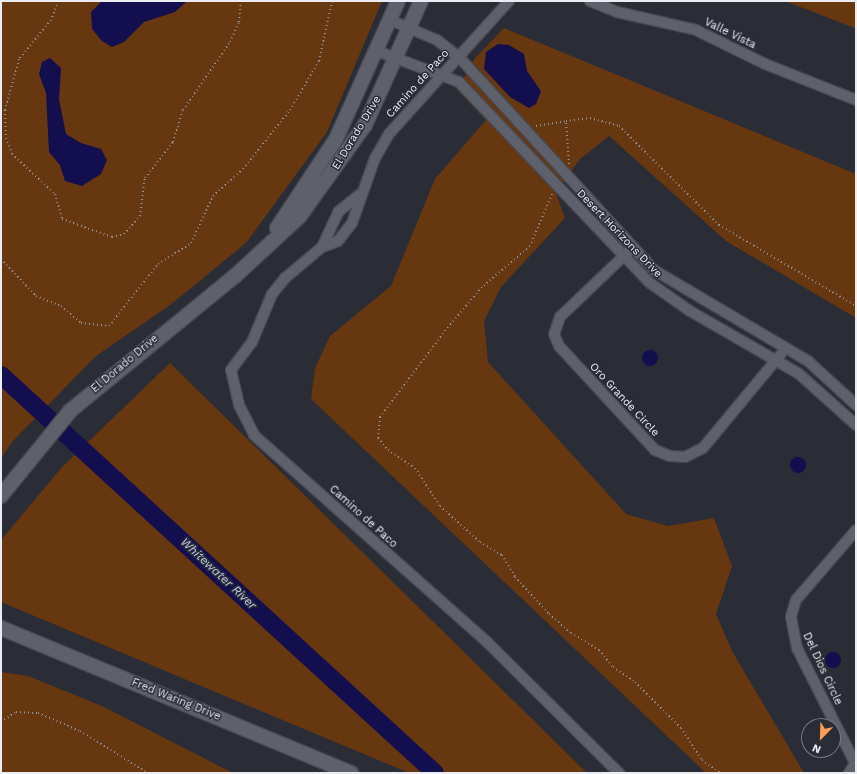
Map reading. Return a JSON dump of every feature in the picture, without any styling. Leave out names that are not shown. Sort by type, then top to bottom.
[{"type":"main road","name":"El Dorado Drive","points":[[265,247],[336,139],[377,51],[398,1]]},
{"type":"main road","name":"El Dorado Drive","points":[[1,496],[70,411],[134,356],[235,276],[300,216],[331,176],[365,125],[397,58],[421,1]]},
{"type":"main road","name":"Fred Waring Drive","points":[[1,628],[351,773]]},
{"type":"street","name":"Camino de Paco","points":[[509,1],[459,57],[440,74],[389,134],[360,194],[352,223],[338,241],[322,246],[285,278],[272,294],[252,342],[231,370],[239,405],[254,435],[487,642],[619,773]]},
{"type":"street","name":"Valle Vista","points":[[590,1],[617,12],[696,30],[765,64],[856,100]]},
{"type":"street","name":"Desert Horizons Drive","points":[[390,20],[437,40],[459,57],[633,248],[668,281],[785,347],[821,372],[856,405]]},
{"type":"street","name":"Desert Horizons Drive","points":[[377,51],[459,82],[623,256],[664,295],[777,360],[811,382],[856,424]]},
{"type":"street","name":"Camino de Paco","points":[[322,246],[338,212],[360,194]]},
{"type":"street","name":"Oro Grande Circle","points":[[633,248],[560,317],[554,334],[558,346],[655,450],[670,456],[685,457],[703,448],[777,360],[785,347]]},
{"type":"street","name":"Del Dios Circle","points":[[856,530],[796,600],[790,617],[797,648],[856,762]]},
{"type":"street","points":[[849,773],[856,762]]},
{"type":"path","points":[[58,1],[52,20],[18,59],[4,110],[8,148],[55,194],[62,219],[112,237],[124,234],[140,216],[145,178],[173,142],[183,110],[230,42],[239,22],[241,1]]},
{"type":"path","points":[[1,260],[36,296],[61,306],[81,324],[109,326],[158,264],[191,243],[213,196],[243,169],[290,110],[318,61],[332,1]]},
{"type":"path","points":[[526,132],[566,121],[590,118],[620,126],[719,225],[856,306]]},
{"type":"path","points":[[566,121],[571,158],[567,168]]},
{"type":"path","points":[[554,191],[530,246],[482,288],[448,327],[380,417],[378,438],[388,450],[415,468],[440,506],[480,542],[502,555],[515,577],[549,614],[599,650],[613,667],[640,687],[681,728],[702,760],[720,773]]},
{"type":"path","points":[[1,722],[16,712],[38,713],[80,731],[148,773]]},
{"type":"shaded area","points":[[1,1],[382,1],[327,132],[246,243],[170,305],[96,356],[13,441],[1,458]]},
{"type":"shaded area","points":[[102,1],[187,1],[175,12],[144,22],[124,42],[112,47],[102,41],[92,29],[91,12]]},
{"type":"shaded area","points":[[785,1],[856,1],[856,28],[852,27]]},
{"type":"shaded area","points":[[504,28],[856,174],[856,318],[726,241],[609,136],[579,160],[556,193],[565,218],[501,287],[484,321],[488,362],[626,514],[668,526],[714,518],[732,566],[716,614],[732,651],[804,773],[706,773],[311,399],[315,368],[330,336],[391,286],[435,179],[486,120],[457,90],[475,58]]},
{"type":"shaded area","points":[[498,44],[509,45],[524,54],[527,71],[541,91],[536,104],[529,108],[510,97],[484,69],[486,52]]},
{"type":"shaded area","points":[[50,58],[61,68],[59,99],[66,134],[81,143],[101,149],[107,160],[101,174],[82,186],[65,181],[60,165],[49,152],[46,93],[39,74],[42,62]]},
{"type":"shaded area","points":[[650,350],[656,352],[658,358],[656,364],[650,366],[644,364],[642,358],[644,352]]},
{"type":"shaded area","points":[[170,363],[587,773],[409,773],[1,602],[1,540],[62,467]]},
{"type":"shaded area","points":[[795,457],[801,457],[806,462],[804,471],[801,473],[795,473],[790,468],[790,462]]},
{"type":"shaded area","points":[[830,652],[836,652],[841,657],[839,666],[836,668],[830,668],[825,663],[825,657]]},
{"type":"shaded area","points":[[1,672],[28,676],[102,706],[233,773],[1,773]]},
{"type":"waterway","name":"Whitewater River","points":[[1,375],[435,773]]}]
